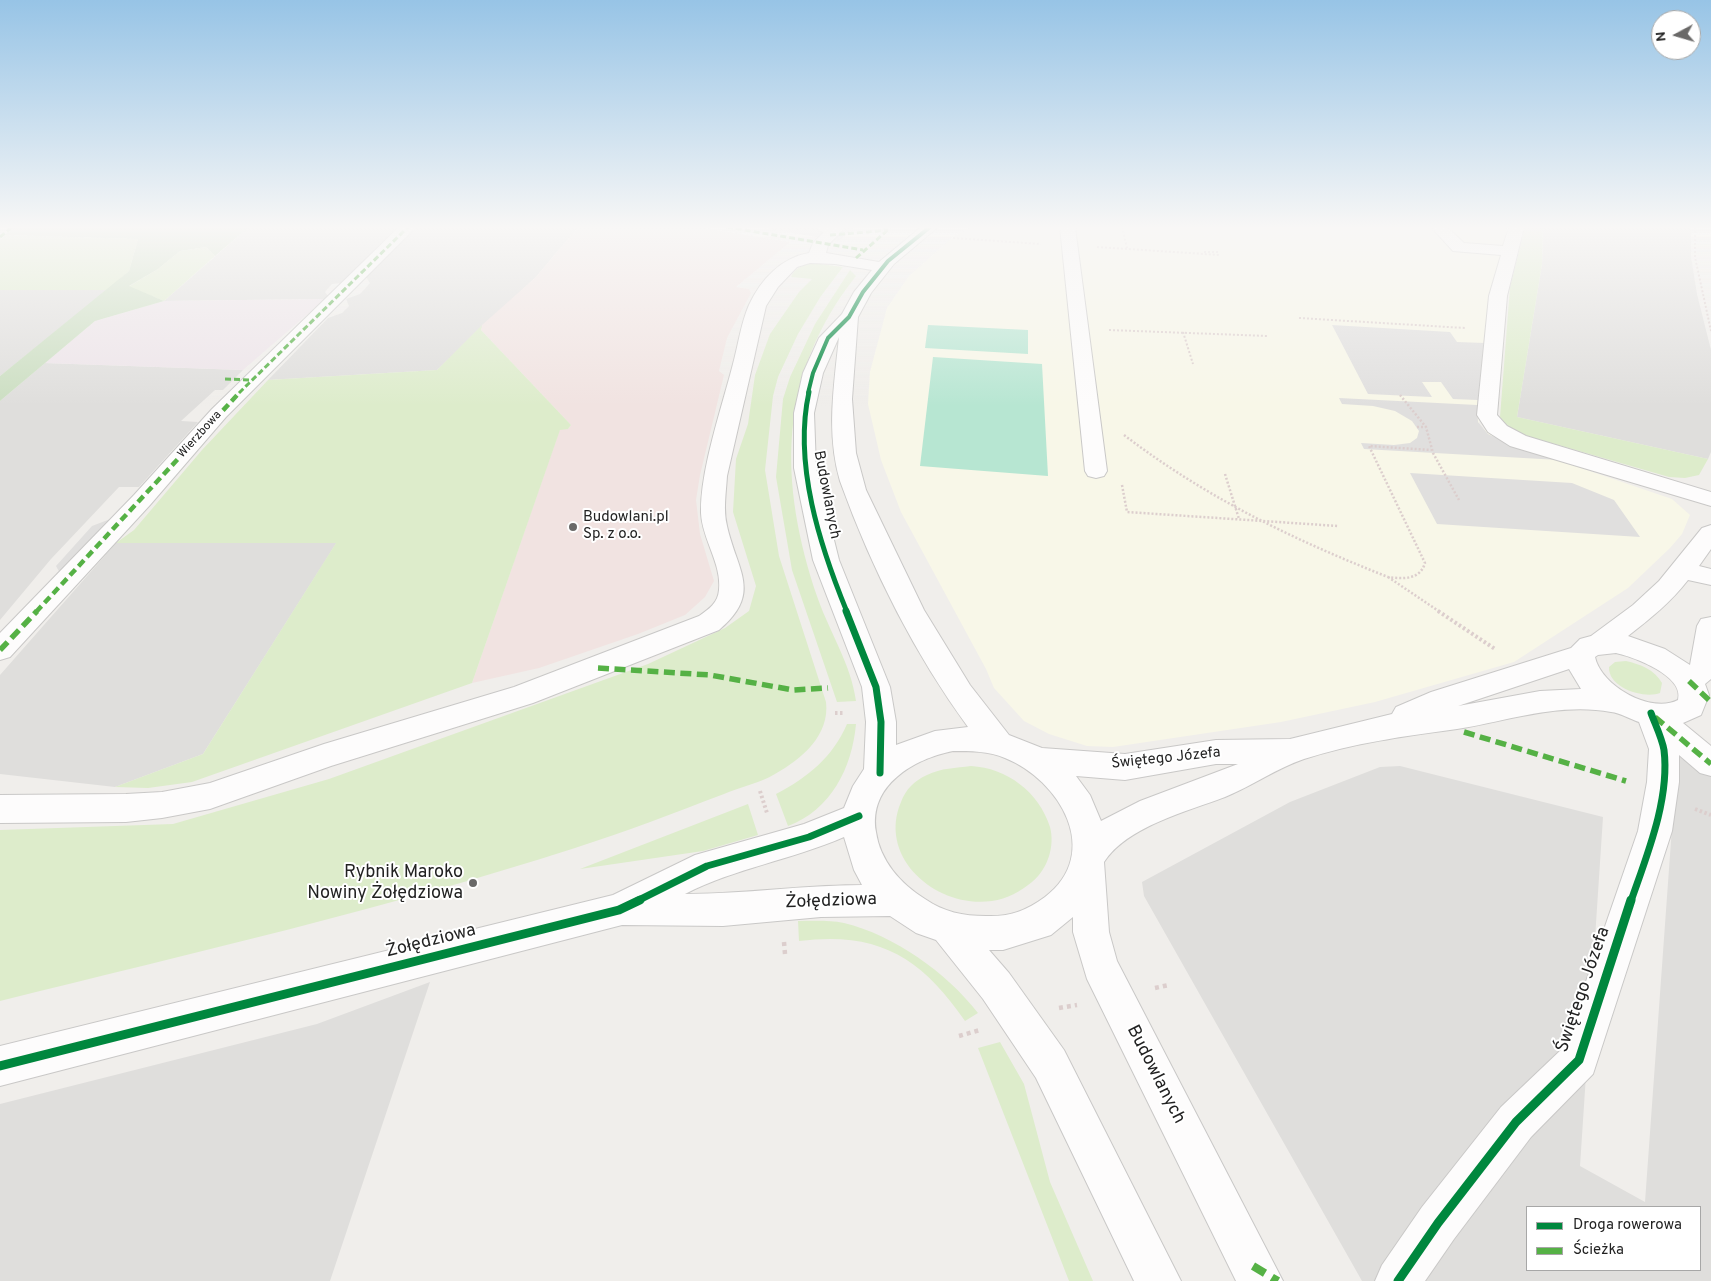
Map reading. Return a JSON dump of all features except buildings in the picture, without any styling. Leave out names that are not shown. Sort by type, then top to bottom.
[{"type":"street","name":"Wierzbowa","points":[[0,650],[142,500],[219,413],[347,287]]},
{"type":"street","points":[[0,809],[126,808],[162,805],[210,796],[324,756],[532,691],[611,663],[709,623],[719,617],[731,602],[733,586],[713,514],[716,476],[757,306],[769,287]]},
{"type":"street","name":"Budowlanych","points":[[867,287],[849,317],[828,338],[810,384],[804,421],[805,468],[829,571],[876,687],[880,722],[880,773]]},
{"type":"street","points":[[1074,287],[1096,471]]},
{"type":"street","points":[[1500,287],[1487,415],[1500,432],[1518,441],[1711,499]]},
{"type":"street","name":"Budowlanych","points":[[849,317],[850,340],[843,380],[842,411],[846,460],[855,490],[888,565],[937,658],[969,708],[998,743]]},
{"type":"street","name":"Świętego Józefa","points":[[1376,728],[1441,700],[1590,649],[1653,602],[1683,570],[1711,533]]},
{"type":"street","points":[[1683,570],[1711,577]]},
{"type":"street","points":[[1711,626],[1704,669],[1700,681],[1695,699],[1691,707],[1675,715],[1651,713],[1618,701],[1596,686],[1583,670],[1590,649],[1626,644],[1647,651],[1700,681],[1711,702]]},
{"type":"street","name":"Świętego Józefa","points":[[1088,858],[1097,844],[1114,830],[1150,811],[1234,780],[1294,750],[1376,728],[1567,699],[1618,701]]},
{"type":"street","points":[[1651,713],[1711,764]]},
{"type":"street","name":"Świętego Józefa","points":[[1398,1281],[1450,1207],[1516,1122],[1580,1060],[1611,958],[1655,831],[1663,782],[1664,749],[1651,713]]},
{"type":"street","points":[[1038,760],[998,743],[961,739],[925,744],[900,756],[880,773],[866,793],[859,816],[860,844],[865,860],[883,890],[919,918],[949,929],[981,934],[997,934],[1012,931],[1041,920],[1064,904],[1080,882],[1088,858]]},
{"type":"street","name":"Świętego Józefa","points":[[1038,760],[1125,767],[1216,752],[1294,750]]},
{"type":"street","name":"Budowlanych","points":[[1038,760],[1061,780],[1078,803],[1088,830],[1091,932],[1100,966],[1263,1276]]},
{"type":"street","name":"Żołędziowa","points":[[0,1066],[619,910],[707,866],[809,837],[859,816]]},
{"type":"street","name":"Żołędziowa","points":[[619,910],[723,910],[821,900],[894,900]]},
{"type":"street","points":[[949,929],[996,986],[1046,1056],[1068,1096],[1143,1261],[1158,1281]]},
{"type":"path","points":[[1702,287],[1711,331]]},
{"type":"path","points":[[1299,318],[1459,327],[1495,334]]},
{"type":"path","points":[[1079,330],[1268,336]]},
{"type":"path","points":[[1184,332],[1193,364]]},
{"type":"path","points":[[1400,396],[1426,427],[1431,450],[1459,500]]},
{"type":"path","points":[[1091,427],[1119,430],[1146,454],[1167,468],[1259,521],[1320,550],[1388,577],[1499,652]]},
{"type":"path","points":[[1417,427],[1426,427]]},
{"type":"path","points":[[1388,577],[1404,579],[1419,575],[1423,572],[1425,564],[1369,446],[1431,450]]},
{"type":"path","points":[[1225,474],[1239,519]]},
{"type":"path","points":[[1122,484],[1126,512],[1338,526]]},
{"type":"path","points":[[1691,808],[1711,815]]},
{"type":"path","points":[[1049,1010],[1088,1002]]},
{"type":"path","points":[[959,1036],[990,1027]]},
{"type":"shaded area","points":[[180,287],[330,287],[325,292],[328,296],[325,299],[164,301]]},
{"type":"shaded area","points":[[367,287],[526,287],[437,370],[268,380],[328,318],[342,313],[349,306],[346,299],[360,294]]},
{"type":"shaded area","points":[[525,287],[736,287],[749,289],[751,293],[727,338],[719,371],[724,375],[700,475],[696,500],[700,534],[714,581],[705,597],[685,615],[638,634],[539,668],[472,683],[560,429],[568,429],[571,425],[481,330],[482,325]]},
{"type":"shaded area","points":[[902,287],[1496,287],[1485,343],[1477,405],[1479,425],[1495,438],[1672,499],[1690,515],[1682,534],[1628,588],[1514,662],[1375,702],[1281,722],[1113,747],[1087,746],[1049,734],[1024,721],[994,688],[986,669],[901,512],[881,460],[868,404],[870,372],[887,308]]},
{"type":"shaded area","points":[[1538,287],[1696,287],[1711,350],[1711,452],[1708,459],[1517,417]]},
{"type":"shaded area","points":[[0,290],[108,290],[0,376]]},
{"type":"shaded area","points":[[325,299],[243,370],[45,363],[95,321],[164,301]]},
{"type":"shaded area","points":[[1332,325],[1450,332],[1457,342],[1485,343],[1478,400],[1453,399],[1441,382],[1422,382],[1432,397],[1368,394]]},
{"type":"shaded area","points":[[45,363],[243,370],[223,390],[215,390],[181,421],[198,422],[139,487],[119,487],[51,559],[0,620],[0,401]]},
{"type":"shaded area","points":[[1339,398],[1477,405],[1478,422],[1488,434],[1505,442],[1559,460],[1364,449],[1361,443],[1394,445],[1410,443],[1417,438],[1419,431],[1412,421],[1395,411],[1373,406],[1342,404]]},
{"type":"shaded area","points":[[1410,473],[1572,483],[1614,500],[1640,537],[1437,524]]},
{"type":"shaded area","points":[[113,518],[61,575],[56,566],[92,526]]},
{"type":"shaded area","points":[[337,542],[203,754],[115,787],[0,774],[0,675],[116,543]]},
{"type":"shaded area","points":[[1678,744],[1711,756],[1711,1281],[1362,1281],[1144,896],[1142,882],[1290,802],[1380,767],[1400,766],[1603,817],[1580,1166],[1645,1202]]},
{"type":"shaded area","points":[[430,982],[330,1281],[0,1281],[0,1104],[317,1024]]},
{"type":"green space","points":[[0,287],[112,287],[108,290],[0,290]]},
{"type":"green space","points":[[110,287],[131,287],[164,301],[95,321],[0,401],[0,376]]},
{"type":"green space","points":[[128,287],[180,287],[164,301]]},
{"type":"green space","points":[[804,287],[828,287],[798,334],[778,377],[773,396],[765,470],[779,556],[826,702],[824,725],[819,735],[812,745],[795,761],[763,780],[575,848],[504,870],[361,911],[0,1001],[0,830],[173,824],[329,779],[648,664],[725,628],[749,611],[756,586],[733,512],[736,459],[748,424],[755,375],[770,334]]},
{"type":"green space","points":[[839,287],[849,287],[830,314],[811,352],[799,391],[792,431],[792,472],[796,513],[805,556],[818,599],[850,674],[856,701],[837,702],[792,570],[776,477],[783,399],[790,377],[815,324]]},
{"type":"green space","points":[[1510,287],[1538,287],[1517,417],[1708,459],[1699,475],[1685,478],[1669,477],[1527,436],[1505,423],[1500,417]]},
{"type":"green space","points":[[482,325],[481,330],[571,425],[568,429],[560,430],[472,683],[192,782],[148,788],[115,787],[203,754],[336,543],[116,543],[134,530],[202,450],[268,380],[437,370]]},
{"type":"green space","points":[[928,325],[1028,330],[1028,354],[925,348]]},
{"type":"green space","points":[[933,357],[1042,364],[1048,476],[920,466]]},
{"type":"green space","points":[[1626,661],[1642,666],[1655,674],[1662,683],[1660,693],[1637,693],[1620,686],[1614,681],[1609,667],[1615,662]]},
{"type":"green space","points":[[847,724],[856,724],[854,740],[850,756],[837,786],[816,809],[803,819],[788,826],[776,794],[798,781],[818,765],[834,747]]},
{"type":"green space","points":[[971,766],[997,771],[1020,784],[1038,803],[1050,827],[1051,849],[1046,864],[1038,877],[1014,894],[992,901],[971,901],[951,897],[933,888],[917,876],[905,860],[897,842],[896,823],[901,802],[911,786],[922,777],[938,771]]},
{"type":"green space","points":[[748,804],[758,835],[703,851],[580,869]]},
{"type":"green space","points":[[798,921],[844,923],[882,936],[935,970],[978,1013],[965,1021],[932,980],[914,965],[895,953],[875,945],[852,940],[799,941]]},
{"type":"green space","points":[[1000,1042],[1024,1084],[1050,1182],[1093,1281],[1069,1281],[978,1048]]},
{"type":"marked path","points":[[0,650],[142,500],[219,413],[347,287]]},
{"type":"marked path","points":[[225,379],[251,380]]},
{"type":"marked path","points":[[598,668],[710,675],[793,690],[828,688]]},
{"type":"marked path","points":[[1689,681],[1711,702]]},
{"type":"marked path","points":[[1655,717],[1711,764]]},
{"type":"marked path","points":[[1464,732],[1626,781]]},
{"type":"marked path","points":[[1253,1266],[1278,1281]]},
{"type":"cycle path","points":[[867,287],[849,317],[828,338],[813,373],[804,413],[805,468],[826,560],[876,687],[881,722],[880,773]]},
{"type":"cycle path","points":[[1398,1281],[1438,1223],[1516,1122],[1579,1060],[1611,958],[1655,831],[1663,782],[1664,749],[1651,713]]},
{"type":"cycle path","points":[[0,1066],[619,910],[707,866],[809,837],[859,816]]},
{"type":"place","name":"Budowlani.pl Sp. z o.o.","points":[[573,527]]},
{"type":"place","name":"Rybnik Maroko Nowiny Żołędziowa","points":[[473,883]]}]
